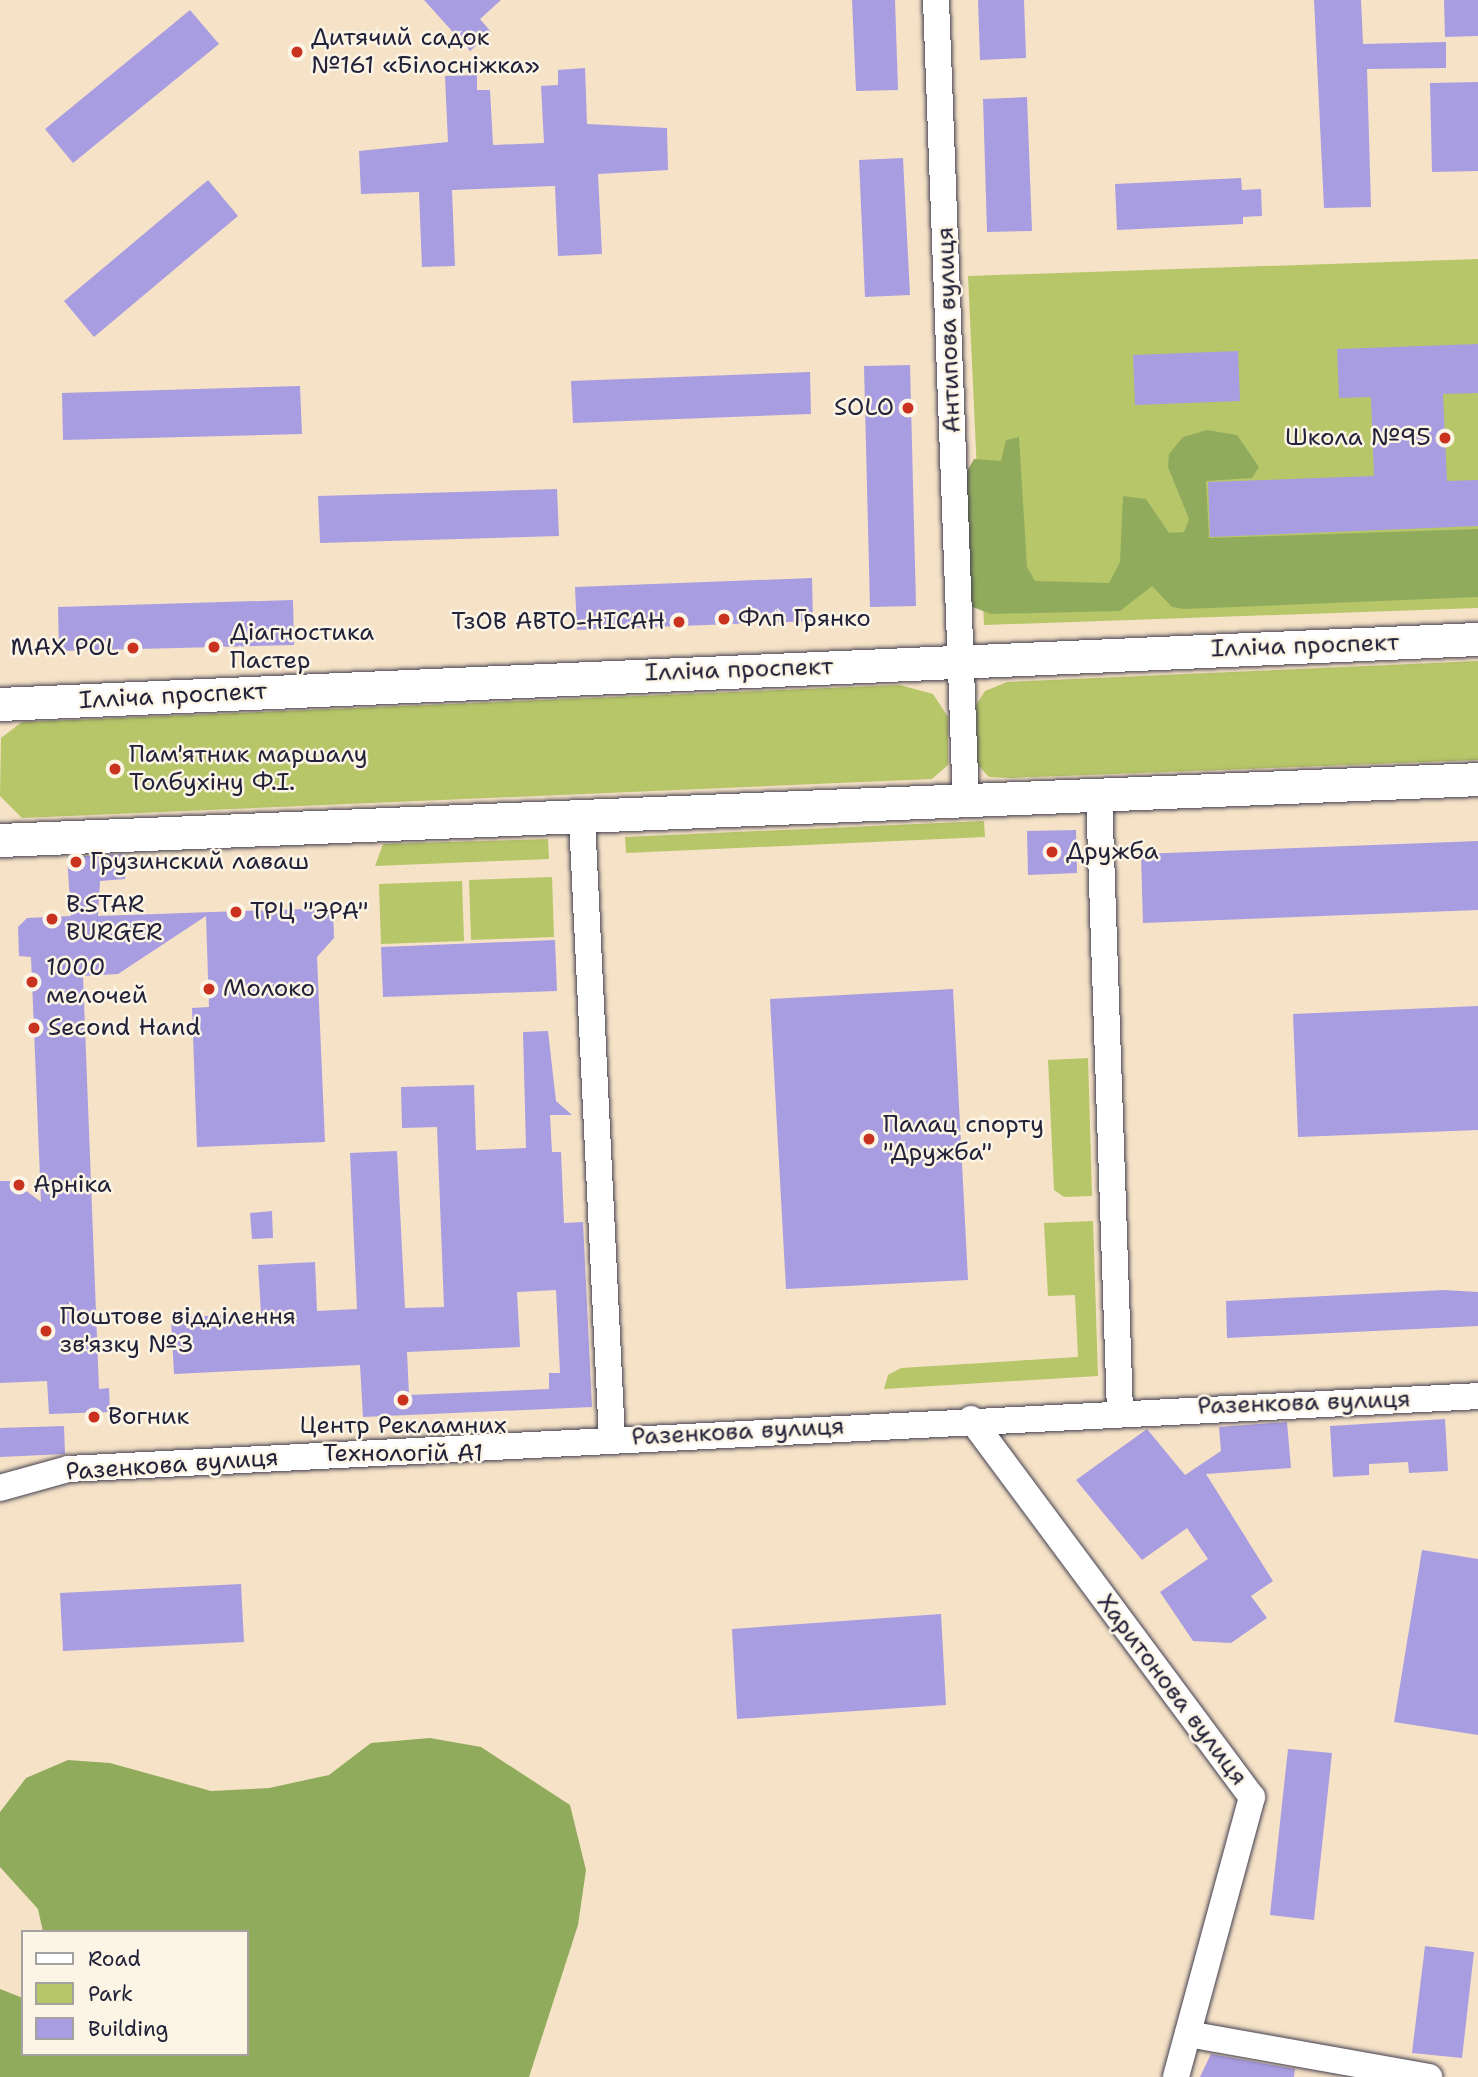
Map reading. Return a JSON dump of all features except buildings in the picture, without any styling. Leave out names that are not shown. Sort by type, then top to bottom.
[{"type":"main road","name":"Ілліча проспект","points":[[0,704],[1478,639]]},
{"type":"main road","points":[[0,840],[582,819],[1478,779]]},
{"type":"street","name":"Антипова вулиця","points":[[936,0],[966,802]]},
{"type":"street","points":[[1099,795],[1120,1410]]},
{"type":"street","points":[[582,819],[612,1439]]},
{"type":"street","name":"Разенкова вулиця","points":[[0,1488],[68,1469],[1120,1410],[1478,1396]]},
{"type":"street","name":"Харитонова вулиця","points":[[971,1419],[1252,1797],[1176,2077]]},
{"type":"street","points":[[1188,2034],[1429,2077]]},
{"type":"green space","points":[[1478,259],[1478,608],[984,625],[968,276]]},
{"type":"green space","points":[[1207,430],[1237,435],[1259,467],[1252,478],[1206,481],[1209,538],[1478,529],[1478,597],[1184,609],[1172,607],[1152,586],[1120,611],[991,614],[970,606],[966,473],[974,459],[1001,461],[1006,440],[1019,437],[1027,567],[1035,581],[1109,583],[1120,562],[1123,496],[1146,499],[1169,533],[1184,532],[1189,519],[1168,467],[1169,454],[1183,437]]},
{"type":"green space","points":[[1478,661],[1478,760],[1011,778],[989,777],[977,764],[976,705],[985,691],[1007,682]]},
{"type":"green space","points":[[900,685],[933,694],[948,717],[948,765],[932,779],[22,818],[0,796],[1,738],[22,722]]},
{"type":"green space","points":[[984,821],[985,837],[626,853],[625,837]]},
{"type":"green space","points":[[548,839],[549,859],[375,866],[383,844]]},
{"type":"green space","points":[[552,877],[554,937],[471,940],[469,880]]},
{"type":"green space","points":[[462,881],[464,941],[381,944],[379,884]]},
{"type":"green space","points":[[1088,1058],[1092,1196],[1064,1197],[1054,1190],[1048,1060]]},
{"type":"green space","points":[[1093,1221],[1098,1376],[884,1389],[888,1375],[901,1368],[1078,1357],[1075,1295],[1048,1296],[1044,1223]]},
{"type":"green space","points":[[430,1738],[481,1747],[570,1805],[586,1870],[578,1925],[529,2077],[0,2077],[0,1989],[21,1997],[21,2056],[248,2056],[248,1930],[43,1930],[38,1909],[0,1867],[0,1812],[26,1778],[68,1760],[110,1763],[211,1791],[269,1788],[329,1775],[371,1743]]},
{"type":"place","name":"Дитячий садок №161 «Білосніжка»","points":[[297,52]]},
{"type":"place","name":"SOLO","points":[[908,408]]},
{"type":"place","name":"Школа №95","points":[[1445,438]]},
{"type":"place","name":"Флп Грянко","points":[[724,619]]},
{"type":"place","name":"ТзОВ АВТО-НІСАН","points":[[679,622]]},
{"type":"place","name":"Діагностика Пастер","points":[[214,647]]},
{"type":"place","name":"MAX POL","points":[[133,648]]},
{"type":"place","name":"Пам'ятник маршалу Толбухіну Ф.І.","points":[[115,769]]},
{"type":"place","name":"Дружба","points":[[1052,852]]},
{"type":"place","name":"Грузинский лаваш","points":[[76,862]]},
{"type":"place","name":"ТРЦ \"ЭРА\"","points":[[236,912]]},
{"type":"place","name":"B.STAR BURGER","points":[[52,919]]},
{"type":"place","name":"1000 мелочей","points":[[32,982]]},
{"type":"place","name":"Молоко","points":[[209,989]]},
{"type":"place","name":"Second Hand","points":[[34,1028]]},
{"type":"place","name":"Палац спорту \"Дружба\"","points":[[869,1139]]},
{"type":"place","name":"Арніка","points":[[19,1185]]},
{"type":"place","name":"Поштове відділення зв'язку №3","points":[[46,1331]]},
{"type":"place","name":"Центр Рекламних Технологій А1","points":[[403,1400]]},
{"type":"place","name":"Вогник","points":[[94,1417]]}]
